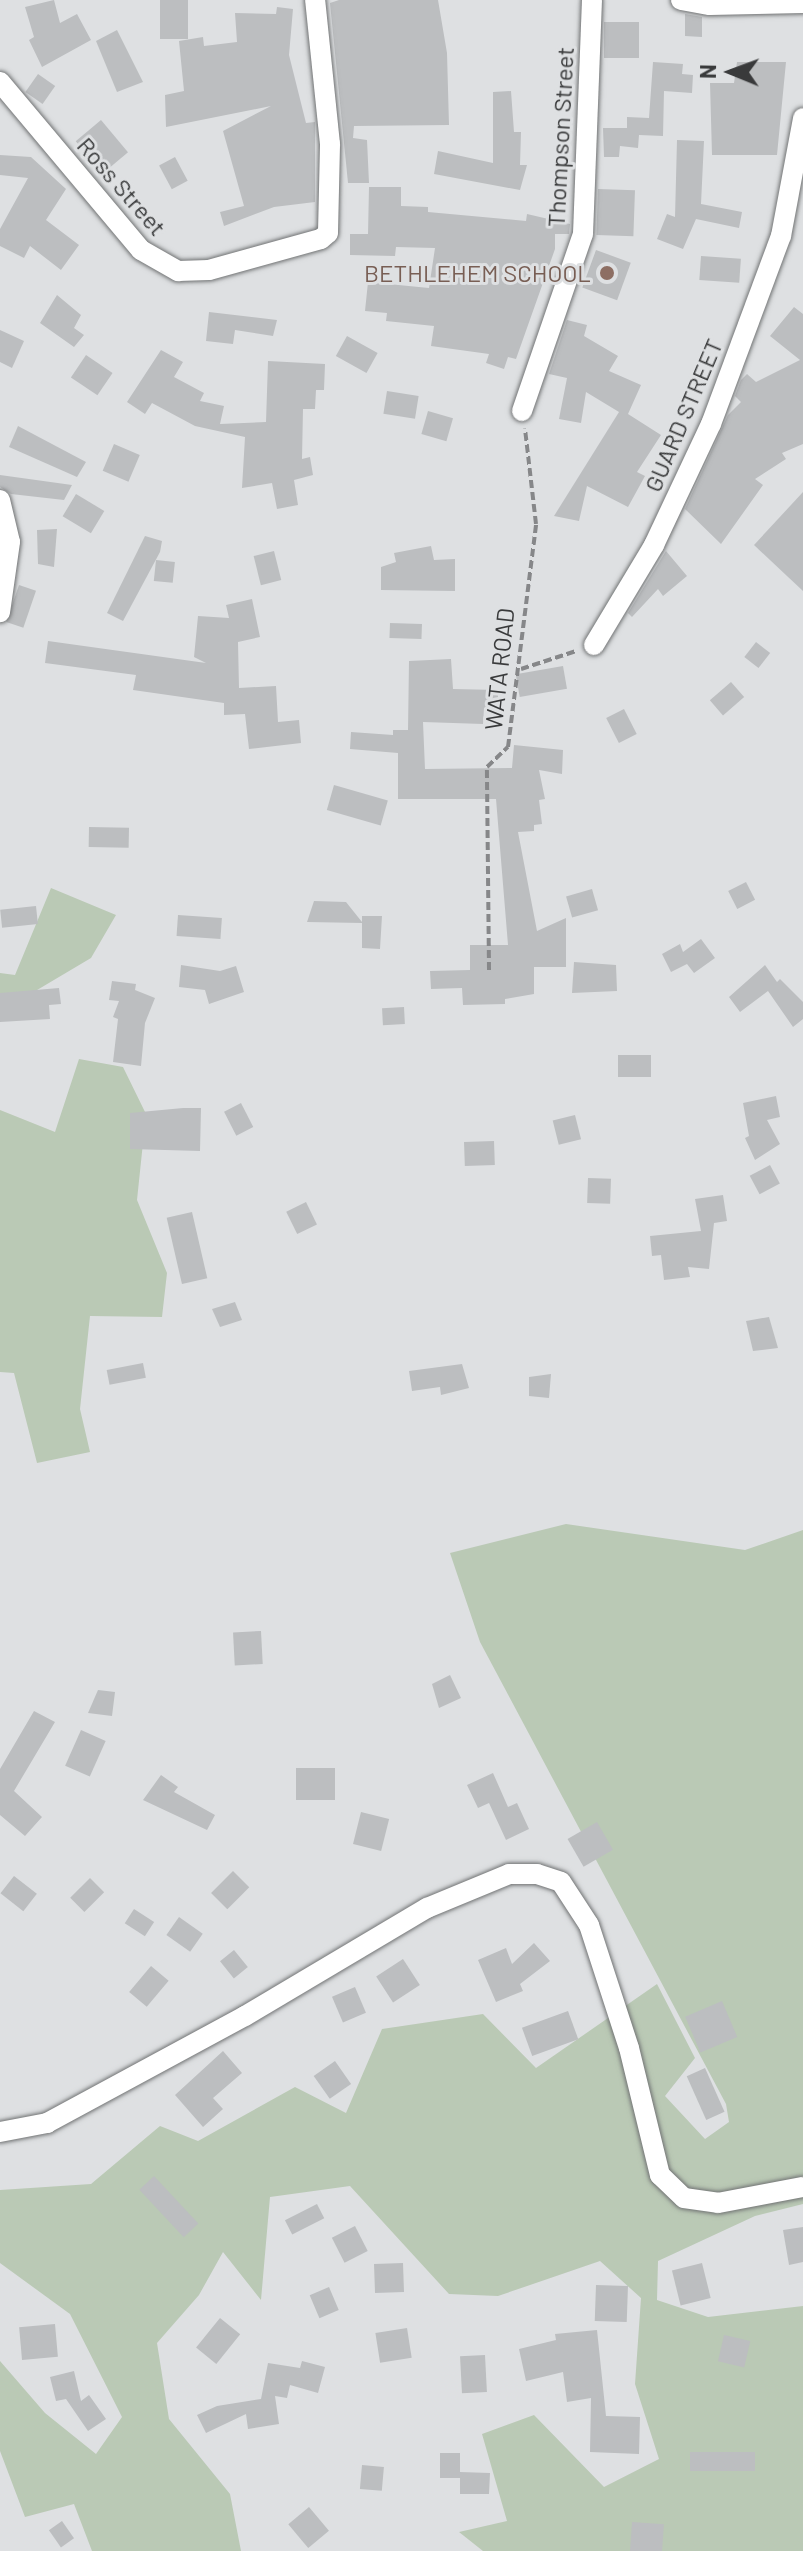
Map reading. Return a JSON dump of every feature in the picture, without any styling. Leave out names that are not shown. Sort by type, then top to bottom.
[{"type":"street","name":"Ross Street","points":[[0,82],[141,250],[178,271],[209,270],[321,239],[328,233],[332,171],[315,0]]},
{"type":"street","name":"Thompson Street","points":[[522,411],[583,234],[592,0]]},
{"type":"street","points":[[681,0],[710,5],[803,3]]},
{"type":"street","name":"GUARD STREET","points":[[594,645],[654,545],[716,411],[781,236],[803,118]]},
{"type":"street","points":[[0,500],[10,542],[0,612]]},
{"type":"street","points":[[0,2132],[47,2123],[245,2016],[427,1908],[509,1874],[537,1874],[561,1882],[589,1925],[629,2048],[660,2175],[684,2198],[718,2203],[803,2187]]},
{"type":"path","name":"WATA ROAD","points":[[489,970],[487,767],[508,747],[521,669],[526,578],[536,524],[522,411]]},
{"type":"path","points":[[521,669],[594,645]]},
{"type":"green space","points":[[51,888],[116,915],[91,958],[0,1012],[0,973],[15,975]]},
{"type":"green space","points":[[79,1059],[123,1067],[146,1114],[137,1200],[167,1273],[162,1317],[90,1316],[80,1409],[90,1452],[37,1463],[14,1373],[0,1372],[0,1110],[55,1132]]},
{"type":"green space","points":[[566,1524],[745,1550],[803,1530],[803,2204],[755,2216],[658,2261],[657,2300],[708,2317],[803,2306],[803,2551],[483,2551],[459,2532],[507,2521],[482,2434],[534,2415],[604,2487],[659,2459],[635,2384],[641,2298],[600,2261],[498,2296],[449,2294],[350,2186],[270,2197],[261,2300],[223,2252],[199,2295],[157,2343],[169,2419],[230,2494],[241,2551],[92,2551],[74,2504],[25,2517],[0,2451],[0,2361],[45,2413],[96,2454],[122,2417],[70,2314],[0,2263],[0,2190],[91,2184],[160,2126],[198,2141],[295,2087],[346,2113],[382,2029],[483,2014],[536,2068],[657,1984],[695,2058],[665,2096],[705,2139],[729,2122],[726,2104],[480,1642],[450,1553]]},
{"type":"building","points":[[54,0],[60,23],[77,14],[91,40],[42,67],[29,40],[34,37],[25,7]]},
{"type":"building","points":[[160,0],[188,0],[188,39],[160,39]]},
{"type":"building","points":[[339,0],[438,0],[447,53],[449,125],[354,126],[353,138],[367,140],[369,183],[348,183],[330,3]]},
{"type":"building","points":[[277,7],[293,9],[289,55],[306,123],[315,122],[315,202],[274,207],[224,226],[220,212],[244,206],[223,131],[271,106],[166,127],[165,95],[184,91],[179,41],[203,37],[204,46],[237,42],[235,13],[276,14]]},
{"type":"building","points":[[685,14],[702,17],[702,37],[685,36]]},
{"type":"building","points":[[604,22],[639,22],[639,58],[604,58]]},
{"type":"building","points":[[117,30],[143,82],[117,92],[96,41]]},
{"type":"building","points":[[653,62],[683,64],[682,74],[693,75],[692,93],[664,91],[663,136],[639,135],[638,148],[620,146],[619,157],[604,157],[603,128],[627,128],[627,117],[649,118]]},
{"type":"building","points":[[737,62],[786,62],[777,155],[712,155],[710,83],[734,83]]},
{"type":"building","points":[[38,74],[55,86],[43,104],[25,92]]},
{"type":"building","points":[[511,91],[514,132],[521,132],[520,165],[527,165],[520,190],[434,174],[438,151],[493,163],[493,92]]},
{"type":"building","points":[[101,120],[128,152],[103,173],[76,141]]},
{"type":"building","points":[[677,140],[704,141],[701,204],[742,212],[739,228],[696,219],[683,249],[657,239],[667,214],[675,217]]},
{"type":"building","points":[[0,155],[31,157],[66,189],[46,220],[79,245],[61,270],[30,246],[24,258],[0,246],[0,229],[28,178],[0,175]]},
{"type":"building","points":[[175,157],[188,181],[172,189],[159,165]]},
{"type":"building","points":[[369,187],[401,187],[401,206],[428,207],[428,212],[526,221],[527,214],[570,224],[569,234],[555,234],[555,249],[516,359],[508,357],[504,369],[486,363],[489,354],[431,346],[434,326],[386,321],[387,313],[365,311],[368,282],[429,288],[435,248],[396,247],[395,256],[350,255],[350,234],[368,234]]},
{"type":"building","points":[[598,189],[635,190],[633,236],[596,235]]},
{"type":"building","points":[[596,250],[631,263],[617,300],[582,288]]},
{"type":"building","points":[[701,256],[741,259],[739,283],[699,280]]},
{"type":"building","points":[[57,295],[81,315],[74,328],[84,335],[74,347],[40,323]]},
{"type":"building","points":[[794,307],[803,314],[803,444],[782,453],[786,459],[755,479],[763,485],[721,544],[685,509],[728,415],[741,402],[735,396],[741,380],[747,374],[756,382],[800,360],[770,336]]},
{"type":"building","points":[[209,312],[277,320],[273,336],[235,330],[233,344],[206,341]]},
{"type":"building","points":[[567,320],[587,325],[584,336],[618,356],[609,371],[641,385],[628,414],[661,435],[637,472],[645,476],[628,507],[587,486],[579,521],[554,516],[619,412],[586,392],[581,423],[559,419],[567,378],[549,374]]},
{"type":"building","points":[[0,330],[24,341],[12,368],[0,362]]},
{"type":"building","points":[[347,336],[378,353],[366,373],[336,356]]},
{"type":"building","points":[[161,350],[183,362],[174,377],[204,393],[200,401],[224,406],[220,424],[266,422],[268,361],[325,364],[324,390],[316,390],[315,409],[303,409],[302,459],[310,457],[313,475],[294,480],[298,505],[277,509],[272,483],[242,488],[245,437],[195,426],[152,403],[145,414],[127,402]]},
{"type":"building","points":[[86,355],[113,373],[97,395],[71,377]]},
{"type":"building","points":[[387,391],[419,396],[415,419],[383,414]]},
{"type":"building","points":[[428,411],[453,418],[446,441],[421,434]]},
{"type":"building","points":[[18,426],[86,462],[77,477],[9,447]]},
{"type":"building","points":[[114,444],[140,455],[128,482],[103,471]]},
{"type":"building","points":[[0,475],[72,485],[64,500],[11,494],[0,487]]},
{"type":"building","points":[[803,492],[803,591],[754,545]]},
{"type":"building","points":[[76,494],[104,511],[91,533],[63,516]]},
{"type":"building","points":[[57,529],[54,567],[38,564],[37,530]]},
{"type":"building","points":[[145,536],[162,541],[160,552],[123,621],[107,613]]},
{"type":"building","points":[[431,546],[434,560],[455,559],[455,591],[381,590],[381,567],[396,562],[394,553]]},
{"type":"building","points":[[274,551],[281,580],[261,585],[254,556]]},
{"type":"building","points":[[666,551],[687,576],[663,596],[658,589],[632,617],[628,613]]},
{"type":"building","points":[[156,560],[175,562],[173,583],[154,581]]},
{"type":"building","points":[[19,585],[36,591],[23,628],[6,622]]},
{"type":"building","points":[[252,599],[260,637],[238,642],[239,688],[276,686],[278,722],[299,720],[301,743],[249,749],[245,714],[224,715],[224,703],[133,690],[136,675],[45,663],[48,641],[206,663],[194,657],[198,616],[229,618],[226,605]]},
{"type":"building","points":[[390,623],[422,624],[421,639],[389,638]]},
{"type":"building","points":[[756,642],[770,653],[758,668],[744,657]]},
{"type":"building","points":[[451,659],[453,689],[498,690],[498,708],[484,708],[483,724],[423,722],[425,769],[512,768],[514,745],[563,750],[562,774],[539,770],[545,799],[539,800],[542,824],[534,825],[534,831],[518,832],[537,931],[566,918],[566,967],[534,967],[534,994],[505,999],[505,1004],[463,1005],[462,988],[431,989],[430,971],[470,970],[470,945],[508,945],[496,799],[398,799],[398,753],[350,749],[351,732],[393,735],[393,730],[408,730],[409,661]]},
{"type":"building","points":[[563,666],[567,689],[520,697],[516,674]]},
{"type":"building","points":[[731,682],[744,697],[723,715],[710,700]]},
{"type":"building","points":[[624,709],[637,734],[619,743],[606,718]]},
{"type":"building","points":[[334,785],[388,800],[381,825],[327,810]]},
{"type":"building","points":[[89,827],[129,828],[129,848],[89,847]]},
{"type":"building","points":[[746,882],[755,900],[737,909],[728,891]]},
{"type":"building","points":[[592,889],[598,910],[572,918],[566,896]]},
{"type":"building","points":[[314,901],[346,902],[362,922],[362,916],[382,916],[380,949],[362,948],[362,923],[307,922]]},
{"type":"building","points":[[36,906],[38,924],[2,928],[0,910]]},
{"type":"building","points":[[178,915],[222,918],[220,939],[177,936]]},
{"type":"building","points":[[701,939],[715,958],[694,973],[687,964],[671,972],[662,954],[680,944],[683,952]]},
{"type":"building","points":[[574,962],[616,965],[617,991],[572,993]]},
{"type":"building","points":[[181,965],[220,971],[236,966],[244,992],[209,1004],[205,990],[179,987]]},
{"type":"building","points":[[765,965],[777,982],[780,979],[803,1002],[803,1019],[793,1027],[768,991],[740,1012],[729,997]]},
{"type":"building","points":[[112,981],[136,984],[135,990],[155,998],[145,1023],[141,1066],[113,1062],[118,1019],[113,1017],[119,1001],[109,1000]]},
{"type":"building","points":[[59,988],[61,1004],[49,1005],[50,1019],[0,1022],[0,993]]},
{"type":"building","points":[[404,1007],[405,1024],[383,1025],[382,1008]]},
{"type":"building","points":[[618,1055],[651,1055],[651,1077],[618,1077]]},
{"type":"building","points":[[776,1096],[780,1117],[767,1120],[780,1144],[755,1160],[745,1138],[749,1136],[743,1103]]},
{"type":"building","points":[[241,1103],[253,1127],[236,1136],[224,1112]]},
{"type":"building","points":[[201,1108],[200,1151],[130,1149],[130,1113]]},
{"type":"building","points":[[575,1115],[581,1139],[559,1145],[553,1121]]},
{"type":"building","points":[[494,1141],[495,1165],[465,1166],[464,1142]]},
{"type":"building","points":[[770,1165],[780,1184],[760,1194],[750,1176]]},
{"type":"building","points":[[588,1178],[611,1179],[610,1204],[587,1203]]},
{"type":"building","points":[[723,1195],[727,1221],[714,1223],[709,1269],[688,1267],[690,1277],[664,1280],[661,1255],[652,1256],[650,1236],[701,1231],[695,1199]]},
{"type":"building","points":[[306,1202],[317,1224],[297,1234],[286,1212]]},
{"type":"building","points":[[192,1212],[207,1278],[182,1284],[167,1218]]},
{"type":"building","points":[[235,1302],[242,1320],[220,1327],[212,1309]]},
{"type":"building","points":[[769,1317],[778,1348],[753,1351],[746,1321]]},
{"type":"building","points":[[143,1363],[146,1378],[110,1385],[107,1370]]},
{"type":"building","points":[[462,1364],[469,1388],[441,1395],[440,1387],[412,1391],[409,1371]]},
{"type":"building","points":[[551,1374],[549,1398],[529,1396],[529,1377]]},
{"type":"building","points":[[261,1631],[263,1664],[235,1665],[233,1632]]},
{"type":"building","points":[[450,1675],[461,1698],[439,1708],[432,1684]]},
{"type":"building","points":[[98,1690],[115,1692],[112,1716],[88,1713]]},
{"type":"building","points":[[34,1711],[55,1722],[14,1791],[42,1817],[25,1836],[0,1815],[0,1769]]},
{"type":"building","points":[[81,1730],[106,1741],[90,1777],[65,1766]]},
{"type":"building","points":[[296,1768],[335,1768],[335,1800],[296,1800]]},
{"type":"building","points":[[493,1773],[508,1807],[517,1803],[529,1829],[506,1840],[489,1803],[478,1808],[467,1785]]},
{"type":"building","points":[[161,1775],[178,1787],[174,1792],[215,1815],[207,1830],[143,1800]]},
{"type":"building","points":[[361,1812],[389,1819],[381,1851],[353,1844]]},
{"type":"building","points":[[597,1822],[613,1850],[584,1867],[568,1839]]},
{"type":"building","points":[[233,1871],[249,1887],[227,1909],[211,1893]]},
{"type":"building","points":[[14,1876],[37,1894],[23,1911],[0,1893]]},
{"type":"building","points":[[90,1878],[104,1892],[84,1912],[70,1898]]},
{"type":"building","points":[[134,1909],[154,1922],[145,1936],[125,1923]]},
{"type":"building","points":[[179,1917],[203,1934],[190,1952],[166,1935]]},
{"type":"building","points":[[534,1943],[550,1961],[520,1984],[523,1991],[496,2002],[478,1960],[506,1948],[512,1964]]},
{"type":"building","points":[[234,1950],[248,1967],[234,1978],[220,1961]]},
{"type":"building","points":[[403,1959],[420,1985],[393,2002],[376,1976]]},
{"type":"building","points":[[151,1966],[169,1981],[147,2007],[129,1992]]},
{"type":"building","points":[[355,1987],[366,2013],[343,2023],[332,1997]]},
{"type":"building","points":[[722,2001],[737,2037],[700,2053],[685,2017]]},
{"type":"building","points":[[568,2011],[578,2039],[532,2056],[522,2028]]},
{"type":"building","points":[[223,2051],[242,2073],[213,2098],[223,2109],[203,2127],[175,2095]]},
{"type":"building","points":[[335,2061],[351,2084],[330,2099],[314,2076]]},
{"type":"building","points":[[705,2068],[725,2112],[706,2120],[687,2076]]},
{"type":"building","points":[[154,2176],[198,2224],[184,2237],[139,2190]]},
{"type":"building","points":[[317,2204],[324,2218],[292,2235],[285,2220]]},
{"type":"building","points":[[355,2226],[368,2251],[345,2263],[332,2238]]},
{"type":"building","points":[[803,2227],[803,2262],[789,2265],[783,2230]]},
{"type":"building","points":[[403,2263],[404,2292],[375,2293],[374,2264]]},
{"type":"building","points":[[702,2263],[711,2298],[681,2305],[672,2270]]},
{"type":"building","points":[[596,2285],[628,2286],[627,2322],[595,2321]]},
{"type":"building","points":[[329,2287],[339,2310],[319,2318],[310,2295]]},
{"type":"building","points":[[220,2318],[240,2334],[216,2364],[196,2348]]},
{"type":"building","points":[[55,2324],[58,2357],[22,2360],[19,2327]]},
{"type":"building","points":[[407,2328],[412,2358],[380,2363],[375,2333]]},
{"type":"building","points":[[597,2330],[606,2416],[640,2417],[639,2454],[590,2452],[591,2398],[567,2402],[563,2372],[526,2381],[519,2349],[556,2340],[555,2334]]},
{"type":"building","points":[[724,2335],[750,2341],[744,2367],[718,2361]]},
{"type":"building","points":[[485,2355],[487,2392],[462,2393],[460,2356]]},
{"type":"building","points":[[302,2361],[325,2367],[318,2393],[290,2385],[287,2398],[275,2396],[279,2424],[248,2429],[246,2414],[206,2433],[197,2415],[217,2406],[261,2399],[268,2363],[300,2368]]},
{"type":"building","points":[[74,2371],[81,2401],[89,2395],[106,2419],[88,2431],[66,2399],[56,2401],[50,2377]]},
{"type":"building","points":[[690,2452],[755,2452],[755,2471],[690,2471]]},
{"type":"building","points":[[440,2453],[460,2453],[460,2472],[490,2473],[489,2494],[460,2494],[460,2478],[440,2478]]},
{"type":"building","points":[[362,2465],[384,2467],[382,2491],[360,2489]]},
{"type":"building","points":[[309,2507],[329,2531],[308,2548],[288,2524]]},
{"type":"building","points":[[62,2521],[74,2538],[61,2547],[49,2530]]},
{"type":"building","points":[[632,2522],[664,2524],[662,2551],[630,2551]]},
{"type":"place","name":"BETHLEHEM SCHOOL","points":[[607,273]]}]
